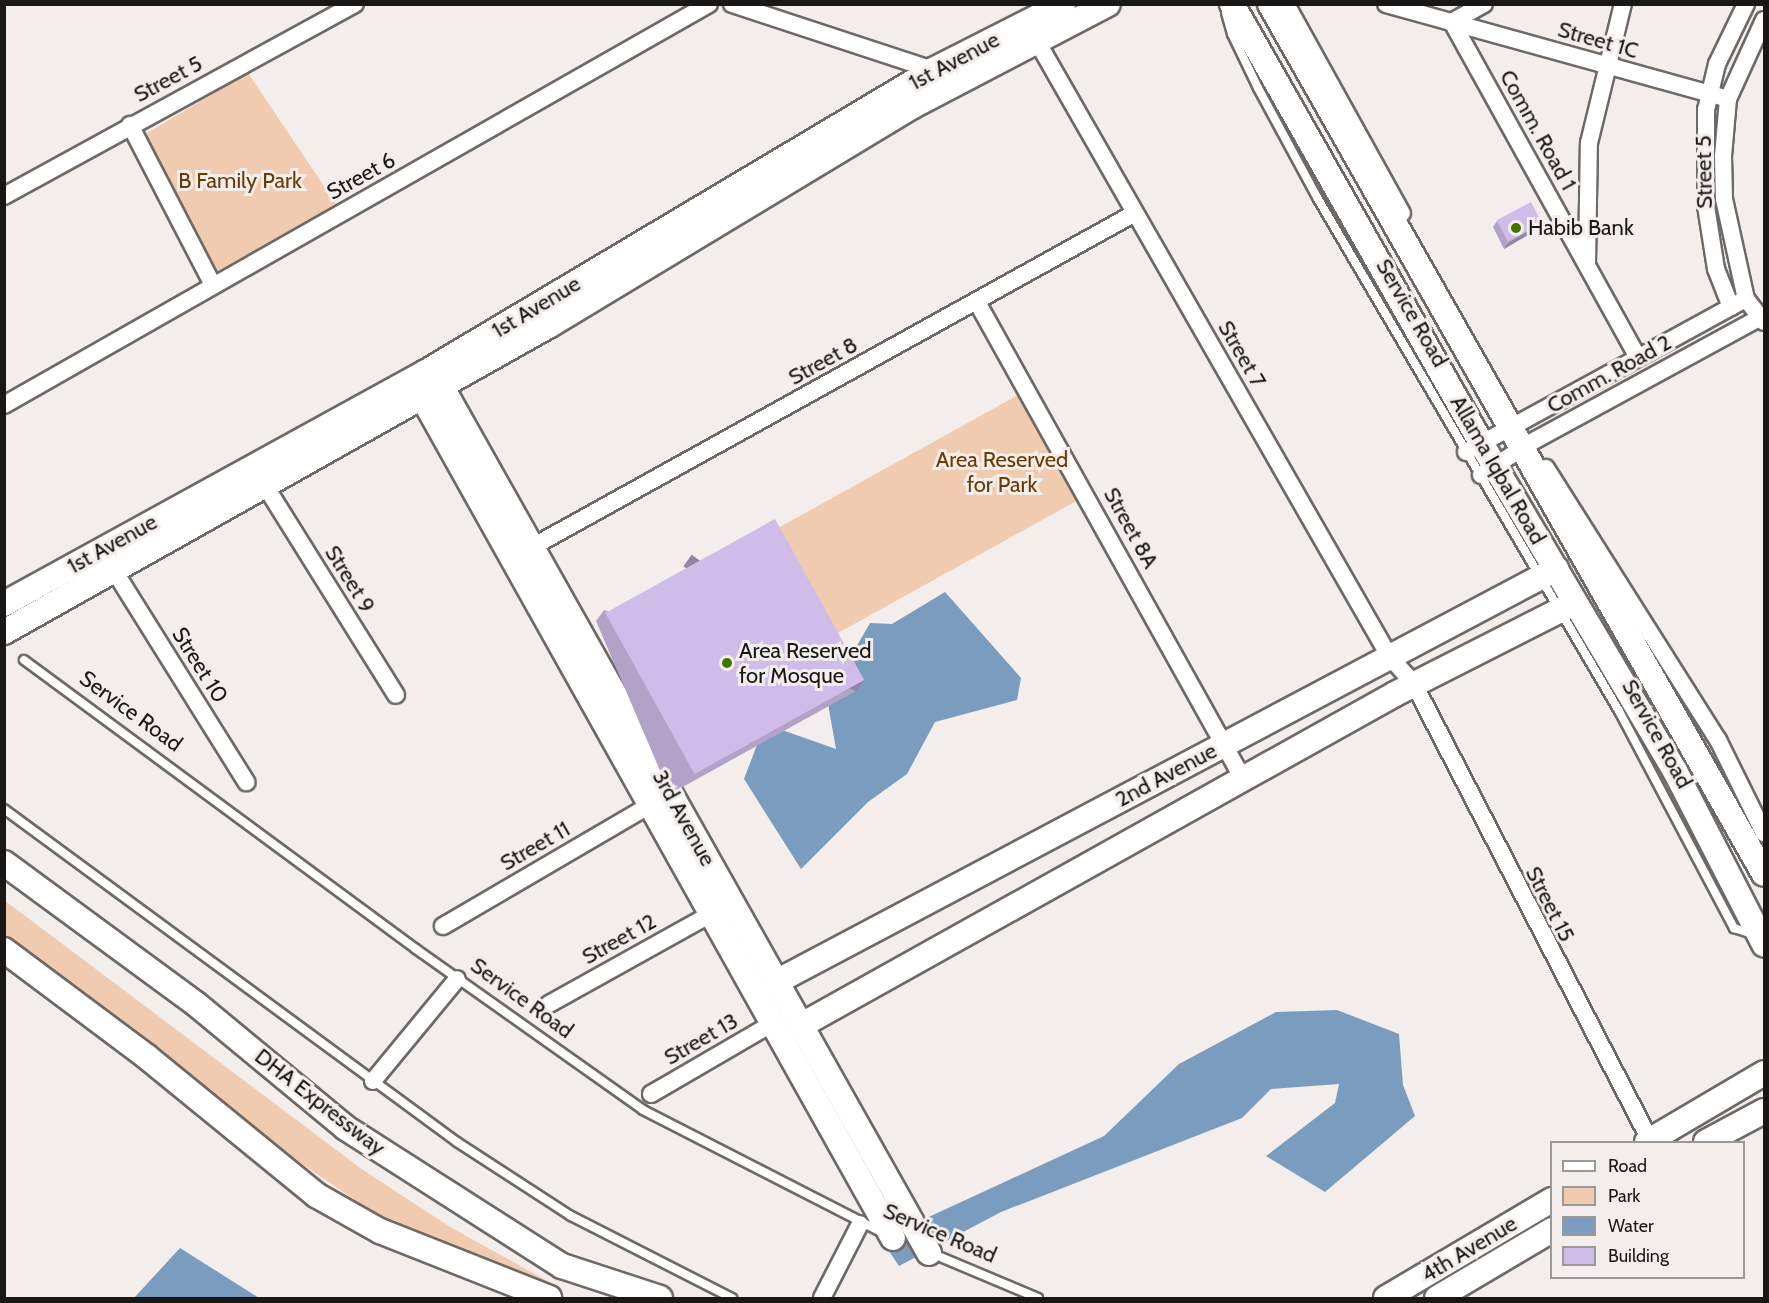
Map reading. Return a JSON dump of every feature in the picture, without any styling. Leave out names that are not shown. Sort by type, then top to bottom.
[{"type":"main road","name":"1st Avenue","points":[[4,604],[426,372],[933,70],[1063,4]]},
{"type":"main road","points":[[4,632],[266,487],[430,390],[550,325],[910,107],[1038,43],[1108,4]]},
{"type":"main road","name":"Allama Iqbal Road","points":[[1232,4],[1474,448],[1567,606],[1675,771],[1764,939]]},
{"type":"main road","points":[[1270,4],[1525,446],[1764,874]]},
{"type":"main road","name":"3rd Avenue","points":[[430,390],[531,547],[776,982],[909,1244]]},
{"type":"main road","name":"3rd Avenue","points":[[430,390],[650,805],[711,914],[773,1023],[909,1244]]},
{"type":"main road","name":"2nd Avenue","points":[[776,982],[1549,573]]},
{"type":"main road","name":"2nd Avenue","points":[[800,1026],[1414,684],[1567,606]]},
{"type":"main road","name":"DHA Expressway","points":[[4,863],[196,1004],[346,1128],[562,1266],[660,1299]]},
{"type":"main road","points":[[4,950],[147,1057],[316,1195],[380,1231],[549,1299]]},
{"type":"main road","points":[[1651,1141],[1764,1073]]},
{"type":"main road","points":[[1710,1141],[1764,1111]]},
{"type":"main road","name":"4th Avenue","points":[[1386,1299],[1550,1201]]},
{"type":"main road","name":"4th Avenue","points":[[1437,1299],[1550,1231]]},
{"type":"street","name":"Street 5","points":[[4,196],[130,125],[355,4]]},
{"type":"street","name":"Street 6","points":[[4,405],[709,4]]},
{"type":"street","points":[[732,4],[933,70]]},
{"type":"street","name":"Service Road","points":[[1286,4],[1513,425]]},
{"type":"street","name":"Street 1C","points":[[1386,4],[1728,99]]},
{"type":"street","points":[[1452,22],[1484,4]]},
{"type":"street","points":[[1587,265],[1589,143],[1605,66],[1623,4]]},
{"type":"street","name":"Street 5","points":[[1746,4],[1717,64],[1708,94],[1706,206],[1716,269],[1738,303],[1762,319]]},
{"type":"street","name":"Street 5","points":[[1738,303],[1724,199],[1723,156],[1728,99],[1764,20]]},
{"type":"street","name":"Comm. Road 1","points":[[1452,22],[1637,356]]},
{"type":"street","name":"Street 7","points":[[1038,43],[1389,656],[1414,684]]},
{"type":"street","points":[[130,125],[213,285]]},
{"type":"street","name":"Street 8","points":[[531,547],[1136,213]]},
{"type":"street","name":"Street 8A","points":[[977,302],[1226,743],[1243,779]]},
{"type":"street","name":"Comm. Road 2","points":[[1474,448],[1637,356],[1738,303]]},
{"type":"street","name":"Comm. Road 2","points":[[1488,470],[1525,446],[1762,319]]},
{"type":"street","name":"Service Road","points":[[1525,446],[1718,740],[1764,833]]},
{"type":"street","name":"Street 9","points":[[266,487],[396,695]]},
{"type":"street","name":"Street 10","points":[[115,572],[246,782]]},
{"type":"street","name":"Street 15","points":[[1414,684],[1648,1141]]},
{"type":"street","name":"Street 11","points":[[443,926],[650,805]]},
{"type":"street","name":"Street 12","points":[[549,1004],[711,914]]},
{"type":"street","points":[[373,1081],[458,979]]},
{"type":"street","name":"Street 13","points":[[651,1094],[773,1023]]},
{"type":"street","points":[[822,1299],[860,1224]]},
{"type":"lane","name":"Service Road","points":[[1224,4],[1232,34],[1258,88],[1474,448]]},
{"type":"lane","name":"Service Road","points":[[24,660],[458,979],[643,1110],[860,1224],[1038,1299]]},
{"type":"lane","points":[[4,809],[457,1142],[571,1216],[732,1299]]},
{"type":"green space","name":"B Family Park","points":[[248,73],[336,204],[212,274],[142,136]]},
{"type":"green space","name":"Area Reserved for Park","points":[[1027,390],[1086,496],[828,639],[769,533]]},
{"type":"green space","points":[[4,900],[363,1170],[452,1228],[560,1288],[417,1234],[377,1215],[305,1166],[5,938]]},
{"type":"water","points":[[945,592],[1021,678],[1017,700],[935,722],[907,774],[868,802],[801,869],[744,779],[765,724],[836,749],[827,698],[870,623],[892,624]]},
{"type":"water","points":[[1337,1010],[1399,1034],[1403,1085],[1415,1116],[1325,1192],[1266,1156],[1335,1103],[1339,1084],[1271,1089],[1242,1118],[1001,1212],[899,1266],[881,1239],[1104,1136],[1179,1064],[1276,1012]]},
{"type":"water","points":[[180,1248],[259,1298],[134,1298]]},
{"type":"building","name":"Habib Bank","points":[[1531,202],[1542,223],[1508,242],[1497,220]]},
{"type":"building","name":"Area Reserved for Mosque","points":[[775,519],[864,680],[695,774],[605,613]]},
{"type":"place","name":"Habib Bank","points":[[1516,228]]},
{"type":"place","name":"Area Reserved for Mosque","points":[[727,663]]}]
